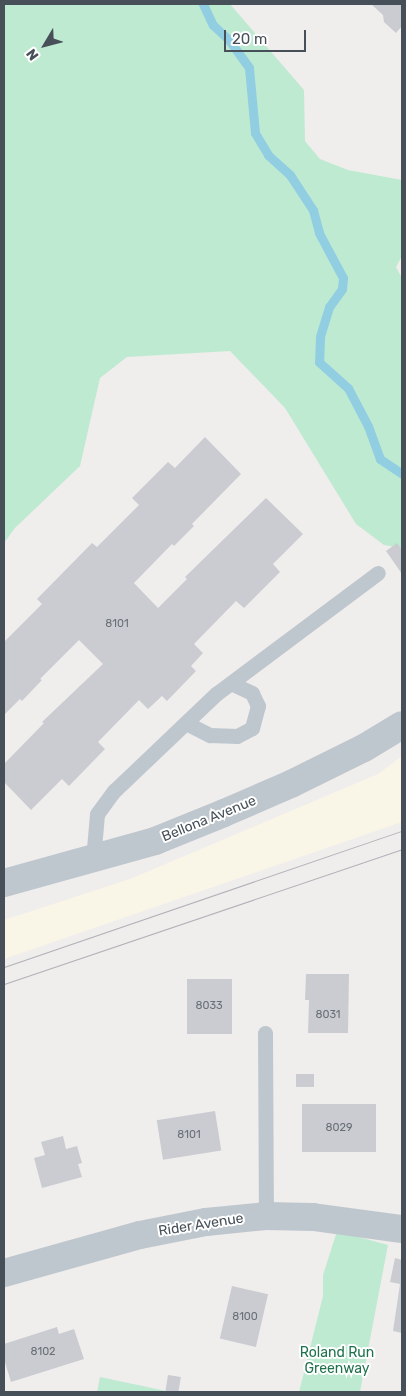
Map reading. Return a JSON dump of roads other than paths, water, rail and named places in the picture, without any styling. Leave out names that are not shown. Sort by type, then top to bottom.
[{"type":"street","name":"Bellona Avenue","points":[[4,883],[93,860],[155,841],[224,814],[364,748],[402,724]]},
{"type":"street","name":"Rider Avenue","points":[[4,1273],[140,1235],[206,1222],[266,1216],[313,1217],[402,1229]]},
{"type":"lane","points":[[93,860],[97,814],[114,791],[216,694],[378,573]]},
{"type":"lane","points":[[186,723],[210,735],[238,736],[252,728],[258,706],[252,693],[231,683]]},
{"type":"lane","points":[[266,1033],[266,1216]]},
{"type":"waterway","points":[[203,4],[213,25],[229,40],[249,68],[255,133],[268,155],[290,175],[313,210],[319,233],[343,278],[342,289],[329,307],[320,337],[319,362],[348,388],[368,426],[380,459],[402,474]]},
{"type":"tram line","points":[[4,967],[402,831]]},
{"type":"tram line","points":[[4,984],[402,849]]},
{"type":"park label","name":"Roland Run Greenway","points":[[337,1362]]}]
